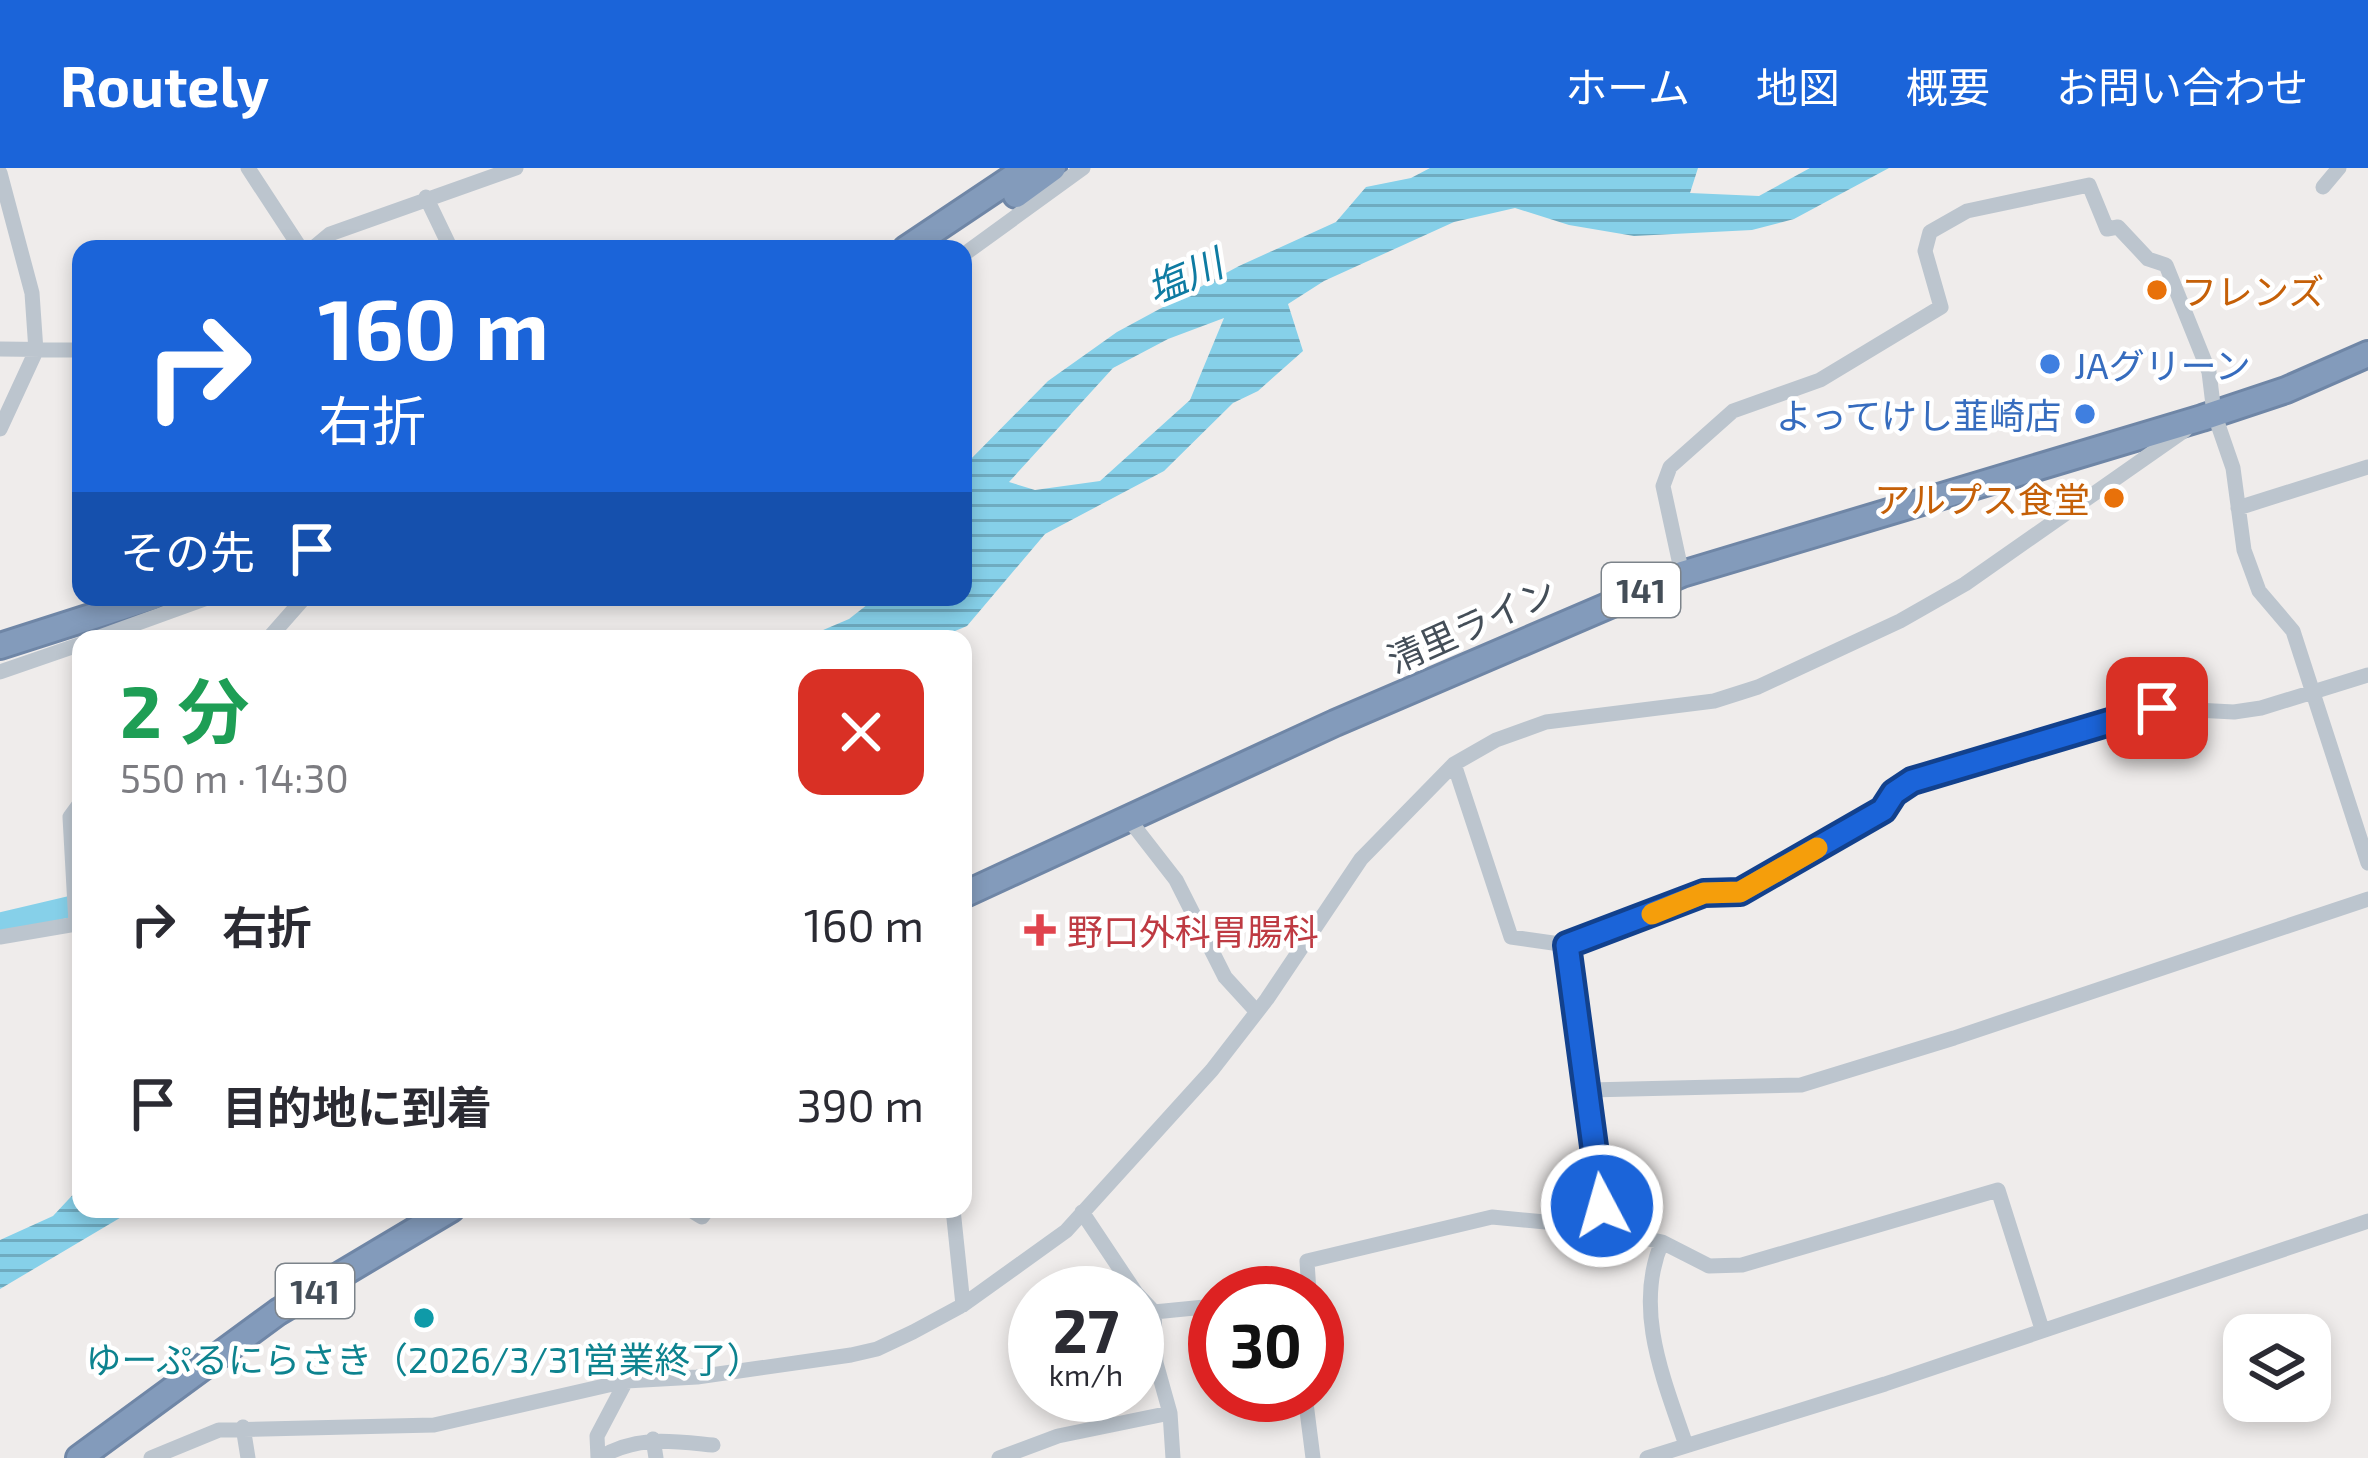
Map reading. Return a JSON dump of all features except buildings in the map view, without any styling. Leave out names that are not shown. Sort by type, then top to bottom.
[{"type":"highway","points":[[919,240],[1027,168]]},
{"type":"highway","points":[[948,240],[1053,168]]},
{"type":"highway","name":"清里ライン","points":[[972,891],[1126,817],[1682,574],[2208,416],[2286,390],[2368,354]]},
{"type":"highway","points":[[0,628],[72,605]]},
{"type":"highway","points":[[0,646],[125,606]]},
{"type":"highway","name":"141","points":[[79,1458],[278,1312],[436,1218]]},
{"type":"street","points":[[248,168],[295,240]]},
{"type":"street","points":[[323,240],[426,197],[516,168]]},
{"type":"street","points":[[972,248],[1084,168]]},
{"type":"street","points":[[2323,187],[2339,168]]},
{"type":"street","points":[[0,173],[32,293],[37,351],[0,429]]},
{"type":"street","points":[[1682,574],[1664,486],[1670,467],[1732,411],[1820,380],[1941,307],[1925,251],[1930,232],[1967,211],[2089,185],[2108,229],[2118,227],[2147,259],[2166,265],[2209,372],[2208,416],[2233,468],[2244,550],[2259,591],[2293,632],[2368,863]]},
{"type":"street","points":[[426,197],[447,240]]},
{"type":"street","points":[[0,349],[72,350]]},
{"type":"street","points":[[151,1458],[211,1432],[244,1426],[434,1425],[626,1381],[697,1377],[851,1355],[877,1349],[963,1306],[1066,1231],[1212,1070],[1360,859],[1454,764],[1496,740],[1546,722],[1729,699],[1758,687],[1900,621],[1965,584],[2208,416]]},
{"type":"street","points":[[2238,508],[2368,466]]},
{"type":"street","points":[[119,630],[185,606]]},
{"type":"street","points":[[276,630],[297,606]]},
{"type":"street","points":[[0,672],[72,647]]},
{"type":"street","points":[[1454,764],[1510,937],[1567,945],[1704,893],[1740,892],[1883,810],[1894,793],[1912,781],[2157,708],[2234,712],[2368,675]]},
{"type":"street","points":[[72,814],[72,844]]},
{"type":"street","points":[[1126,817],[1176,880],[1225,977],[1257,1012]]},
{"type":"street","points":[[1588,1090],[1801,1085],[1954,1039],[2368,898]]},
{"type":"street","points":[[0,937],[72,925]]},
{"type":"street","points":[[1567,945],[1602,1206],[1588,1226]]},
{"type":"street","points":[[1307,1266],[1307,1261],[1492,1216],[1588,1226],[1662,1242],[1709,1266],[1742,1265],[1998,1190],[2042,1329]]},
{"type":"street","points":[[1082,1212],[1119,1266]]},
{"type":"street","points":[[954,1218],[963,1306]]},
{"type":"street","points":[[1648,1458],[1885,1384],[2368,1221]]},
{"type":"street","points":[[1662,1242],[1650,1268],[1653,1347],[1686,1445]]},
{"type":"street","points":[[626,1381],[597,1436],[599,1458],[622,1444],[653,1439],[713,1445]]},
{"type":"street","points":[[1164,1392],[1173,1458]]},
{"type":"street","points":[[999,1458],[1058,1436],[1170,1414]]},
{"type":"street","points":[[1308,1422],[1313,1458]]},
{"type":"street","points":[[244,1426],[248,1458]]},
{"type":"street","points":[[653,1439],[656,1458]]},
{"type":"water","points":[[1430,168],[1698,168],[1690,193],[1759,196],[1810,168],[1889,168],[1794,219],[1752,230],[1634,236],[1569,225],[1515,208],[1454,222],[1324,281],[1288,304],[1303,351],[1258,391],[1233,403],[1164,471],[1045,534],[967,626],[957,630],[823,630],[866,606],[972,606],[972,458],[1048,381],[1117,332],[1239,266],[1336,222],[1366,187],[1411,178]],"holes":[[[1224,318],[1190,400],[1100,481],[1035,490],[1009,482],[1113,368],[1168,339]]]},
{"type":"water","points":[[72,1196],[72,1218],[120,1218],[0,1289],[0,1240],[53,1216]]},
{"type":"waterway","points":[[0,923],[72,906]]},
{"type":"slow traffic","points":[[1652,914],[1704,893],[1740,892],[1817,848]]},
{"type":"place","name":"フレンズ","points":[[2157,290]]},
{"type":"place","name":"JAグリーン","points":[[2050,364]]},
{"type":"place","name":"よってけし韮崎店","points":[[2085,414]]},
{"type":"place","name":"アルプス食堂","points":[[2114,498]]},
{"type":"place","name":"野口外科胃腸科","points":[[1040,930]]},
{"type":"place","name":"ゆーぷるにらさき（2026/3/31営業終了）","points":[[424,1318]]},
{"type":"route","points":[[1602,1206],[1567,945],[1704,893],[1740,892],[1883,810],[1894,793],[1912,781],[2157,708]]},
{"type":"water label","name":"塩川","points":[[1184,275]]}]
